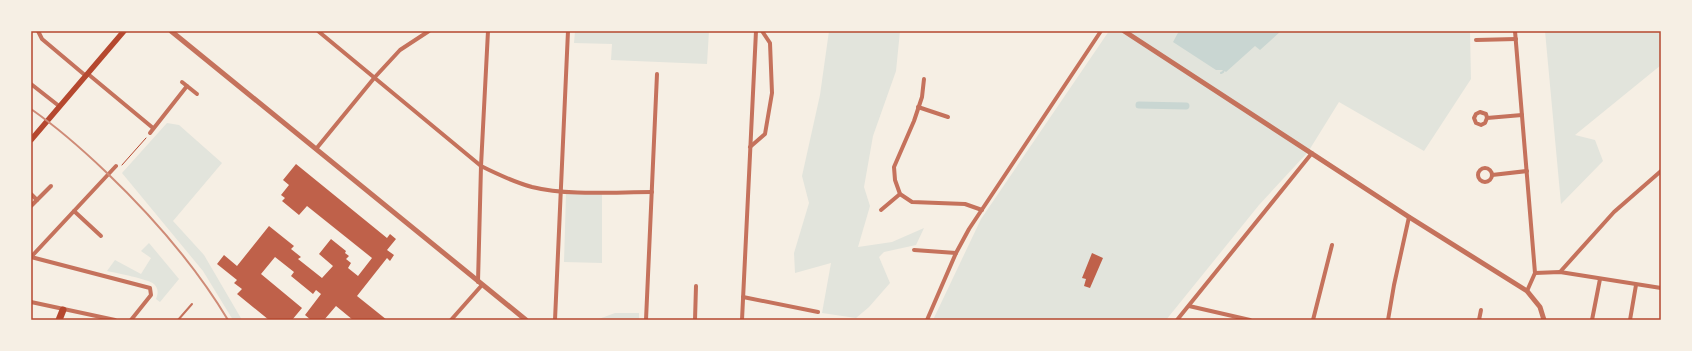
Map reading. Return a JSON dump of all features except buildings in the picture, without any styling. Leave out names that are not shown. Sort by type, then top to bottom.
[{"type":"highway","points":[[59,320],[63,310]]},
{"type":"main road","points":[[33,137],[124,31]]},
{"type":"street","points":[[38,31],[42,39],[153,128]]},
{"type":"street","points":[[171,31],[526,320]]},
{"type":"street","points":[[318,31],[324,33],[480,166],[510,181],[561,192],[652,192]]},
{"type":"street","points":[[316,148],[375,77],[400,50],[429,31]]},
{"type":"street","points":[[451,320],[480,283],[477,247],[488,31]]},
{"type":"street","points":[[555,320],[568,31]]},
{"type":"street","points":[[742,320],[756,31]]},
{"type":"street","points":[[750,147],[765,134],[772,93],[770,43],[762,31]]},
{"type":"street","points":[[926,320],[956,253],[982,210],[1101,31]]},
{"type":"street","points":[[1124,31],[1409,217],[1527,291],[1540,307],[1544,320]]},
{"type":"street","points":[[1515,31],[1535,273],[1527,291]]},
{"type":"street","points":[[1476,40],[1516,38]]},
{"type":"street","points":[[646,320],[657,74]]},
{"type":"street","points":[[924,79],[922,97],[894,167],[895,180],[900,194],[912,202],[965,204],[982,210]]},
{"type":"street","points":[[182,82],[197,94]]},
{"type":"street","points":[[31,84],[58,108]]},
{"type":"street","points":[[150,134],[153,128],[187,86]]},
{"type":"street","points":[[918,107],[948,117]]},
{"type":"street","points":[[1487,118],[1522,115]]},
{"type":"street","points":[[1178,320],[1312,153]]},
{"type":"street","points":[[116,166],[31,257],[150,288],[151,295],[131,320]]},
{"type":"street","points":[[1492,175],[1527,171]]},
{"type":"street","points":[[1560,272],[1614,212],[1661,171]]},
{"type":"street","points":[[31,206],[51,186]]},
{"type":"street","points":[[31,194],[37,200]]},
{"type":"street","points":[[881,210],[900,194]]},
{"type":"street","points":[[74,211],[101,236]]},
{"type":"street","points":[[1388,320],[1409,217]]},
{"type":"street","points":[[1313,320],[1332,244]]},
{"type":"street","points":[[914,250],[956,253]]},
{"type":"street","points":[[1535,273],[1560,272],[1661,288]]},
{"type":"street","points":[[1592,320],[1600,279]]},
{"type":"street","points":[[1630,320],[1636,285]]},
{"type":"street","points":[[695,320],[696,286]]},
{"type":"street","points":[[743,297],[818,312]]},
{"type":"street","points":[[31,302],[115,320]]},
{"type":"street","points":[[1189,306],[1250,320]]},
{"type":"street","points":[[1479,320],[1481,310]]},
{"type":"lane","points":[[178,320],[192,304]]},
{"type":"path","points":[[116,166],[124,164],[150,134]]},
{"type":"shaded area","points":[[575,31],[709,31],[707,64],[611,60],[612,44],[574,43]]},
{"type":"shaded area","points":[[829,31],[900,31],[896,71],[873,136],[864,187],[870,206],[858,247],[892,242],[924,228],[916,245],[884,252],[879,257],[890,283],[869,307],[856,318],[822,313],[831,263],[795,273],[794,253],[809,203],[802,176],[820,95]]},
{"type":"shaded area","points":[[1109,31],[1470,31],[1471,79],[1424,151],[1339,102],[1308,152],[1259,205],[1166,320],[933,320],[981,219]]},
{"type":"shaded area","points":[[1179,31],[1281,31],[1260,50],[1255,46],[1226,72],[1223,70],[1216,70],[1173,42]]},
{"type":"shaded area","points":[[1545,31],[1661,31],[1661,65],[1575,135],[1595,140],[1603,161],[1561,204]]},
{"type":"shaded area","points":[[167,123],[179,125],[222,163],[173,221],[204,255],[242,320],[233,320],[203,271],[122,173]]},
{"type":"shaded area","points":[[566,193],[602,193],[602,263],[564,262]]},
{"type":"shaded area","points":[[149,243],[179,279],[160,302],[156,299],[158,292],[157,288],[151,282],[107,271],[115,260],[141,274],[151,258],[141,251]]},
{"type":"shaded area","points":[[615,313],[639,313],[639,320],[596,320]]},
{"type":"waterway","points":[[1221,73],[1224,70]]},
{"type":"waterway","points":[[1139,105],[1186,106]]},
{"type":"railway","points":[[31,109],[79,147],[140,206],[187,261],[228,320]]}]
